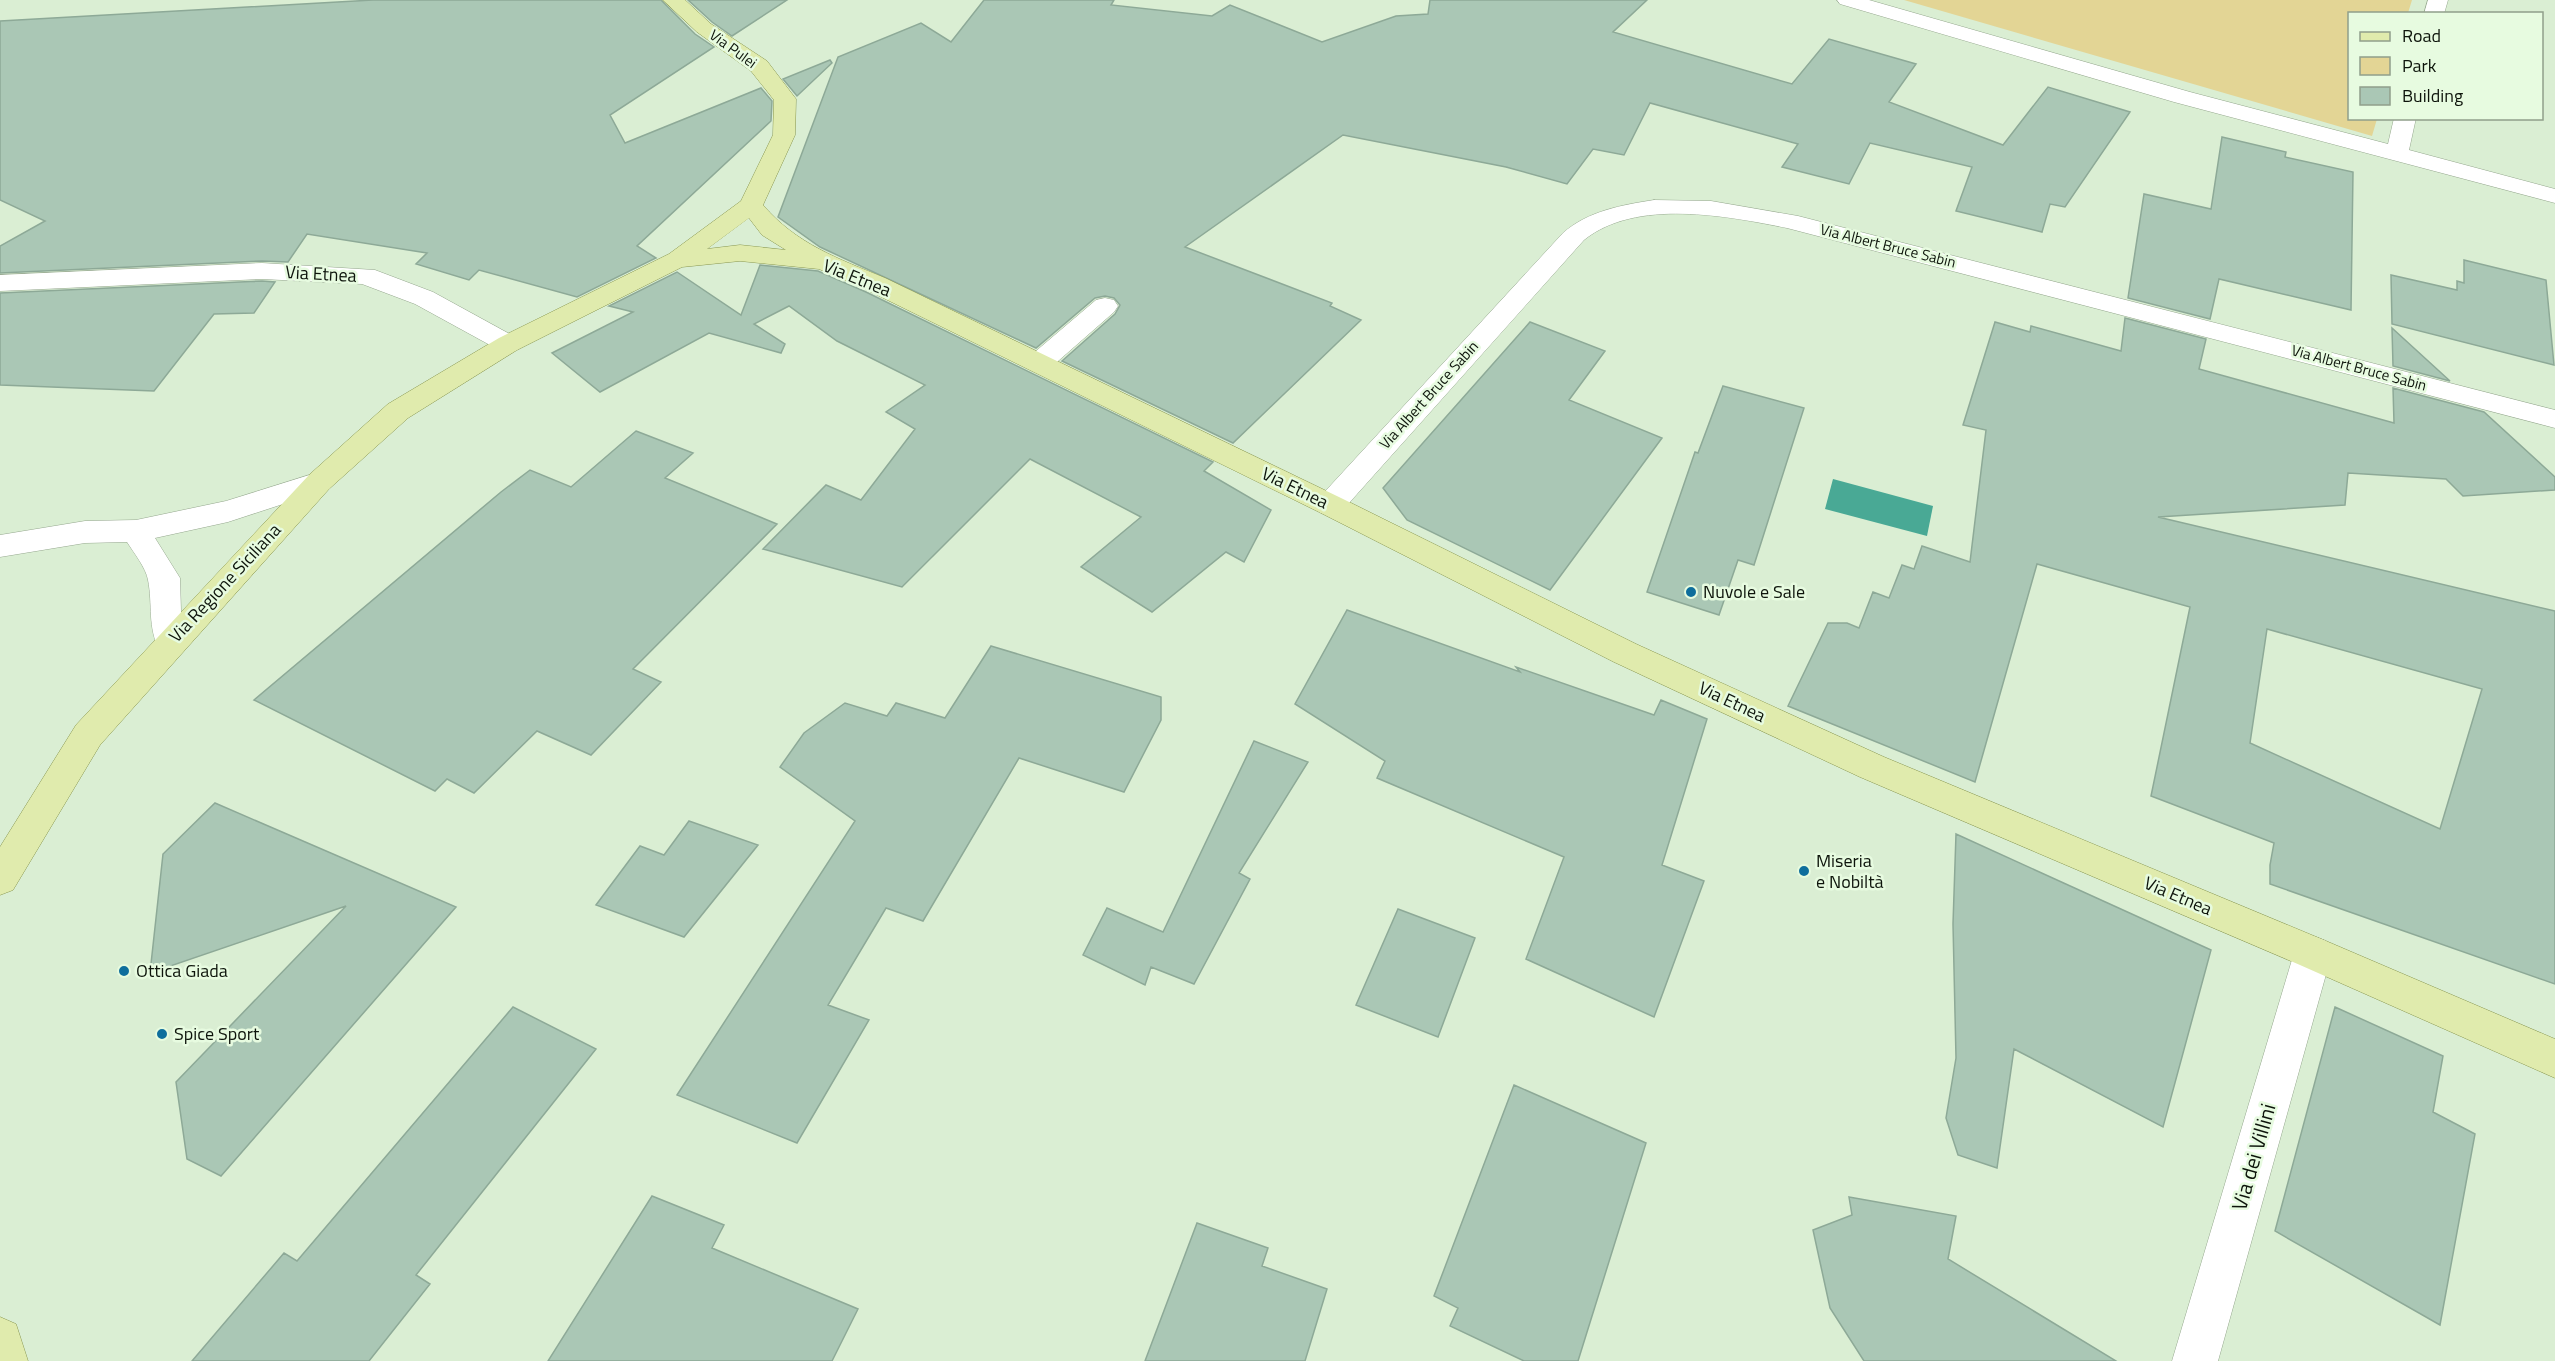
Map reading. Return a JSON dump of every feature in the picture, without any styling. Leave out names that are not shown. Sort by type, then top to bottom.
[{"type":"main road","name":"Via Pulei","points":[[673,0],[704,28],[759,66],[785,99],[784,135],[751,205]]},
{"type":"main road","points":[[676,260],[751,205],[771,230],[824,262]]},
{"type":"main road","name":"Via Etnea","points":[[508,344],[676,260],[740,253],[824,262],[876,284],[1330,505],[1625,653],[1872,767],[2313,953],[2555,1059]]},
{"type":"main road","name":"Via Regione Siciliana","points":[[0,879],[88,735],[319,482],[398,411],[508,344]]},
{"type":"main road","points":[[0,1340],[5,1361]]},
{"type":"street","points":[[1847,0],[2182,97],[2555,196]]},
{"type":"street","points":[[2397,154],[2405,120]]},
{"type":"street","name":"Via Albert Bruce Sabin","points":[[1330,505],[1547,264],[1580,231],[1610,216],[1675,206],[1742,211],[1938,259],[2555,419]]},
{"type":"street","name":"Via Etnea","points":[[0,283],[262,271],[366,276],[424,298],[508,344]]},
{"type":"street","points":[[1039,363],[1105,306]]},
{"type":"street","points":[[0,546],[85,532],[136,531],[228,511],[319,482]]},
{"type":"street","points":[[136,531],[164,578],[165,612],[171,642]]},
{"type":"street","name":"Via dei Villini","points":[[2195,1361],[2313,953]]},
{"type":"green space","points":[[1904,0],[2412,0],[2408,12],[2348,12],[2348,120],[2377,120],[2372,136]]},
{"type":"water","points":[[1833,479],[1933,506],[1927,536],[1825,509]]},
{"type":"building","points":[[373,0],[661,0],[695,34],[714,47],[610,115],[625,143],[761,88],[772,101],[771,121],[637,246],[656,258],[577,297],[479,270],[469,280],[416,264],[427,253],[307,234],[288,262],[262,261],[0,273],[0,246],[45,221],[0,200],[0,21]]},
{"type":"building","points":[[688,0],[787,0],[732,36],[712,22]]},
{"type":"building","points":[[984,0],[1114,0],[1111,5],[1212,16],[1230,5],[1322,42],[1396,16],[1428,14],[1430,0],[1647,0],[1613,32],[1792,84],[1829,39],[1916,64],[1889,102],[2003,145],[2048,87],[2130,112],[2065,207],[2050,204],[2042,232],[1956,211],[1972,167],[1870,143],[1849,184],[1782,167],[1798,144],[1650,103],[1624,155],[1593,149],[1567,184],[1506,167],[1343,135],[1185,247],[1332,303],[1330,306],[1361,320],[1233,443],[1062,361],[1115,314],[1120,305],[1114,298],[1105,296],[1095,298],[1036,348],[820,247],[778,217],[838,57],[921,23],[951,42]]},
{"type":"building","points":[[830,60],[832,63],[797,96],[783,79]]},
{"type":"building","points":[[2222,137],[2286,152],[2285,157],[2353,172],[2351,310],[2219,279],[2210,319],[2128,298],[2144,194],[2211,209]]},
{"type":"building","points":[[2464,260],[2546,280],[2554,365],[2392,324],[2391,275],[2457,290],[2457,281],[2464,283]]},
{"type":"building","points":[[760,265],[818,271],[866,292],[1213,462],[1204,471],[1271,510],[1244,562],[1226,552],[1152,612],[1081,567],[1141,517],[1030,459],[902,587],[763,549],[826,485],[861,500],[915,429],[886,412],[925,385],[837,341],[789,306],[754,324],[785,344],[781,353],[709,333],[600,392],[552,353],[633,312],[609,306],[677,272],[741,315]]},
{"type":"building","points":[[275,282],[254,313],[214,314],[154,391],[0,385],[0,293]]},
{"type":"building","points":[[2125,318],[2206,339],[2199,369],[2394,423],[2393,388],[2484,412],[2555,477],[2555,490],[2463,496],[2446,479],[2348,473],[2345,505],[2158,517],[2555,611],[2555,984],[2270,884],[2270,865],[2274,843],[2151,796],[2190,607],[2037,564],[1975,782],[1788,706],[1828,623],[1847,623],[1859,628],[1873,592],[1889,598],[1902,565],[1914,569],[1922,546],[1970,562],[1986,430],[1963,425],[1995,322],[2030,332],[2031,326],[2121,351]],"holes":[[[2267,629],[2482,689],[2440,829],[2250,743]]]},
{"type":"building","points":[[1530,322],[1605,351],[1569,400],[1662,438],[1550,590],[1407,520],[1383,488]]},
{"type":"building","points":[[2392,328],[2450,381],[2393,366]]},
{"type":"building","points":[[1723,386],[1804,408],[1754,565],[1738,560],[1719,615],[1647,592],[1695,452],[1698,453]]},
{"type":"building","points":[[636,431],[693,453],[665,478],[777,524],[633,669],[661,682],[591,755],[537,731],[474,793],[447,779],[435,791],[254,700],[530,470],[571,487]]},
{"type":"building","points":[[1347,610],[1520,672],[1516,667],[1654,715],[1661,700],[1707,719],[1662,865],[1704,881],[1654,1017],[1526,959],[1564,857],[1377,778],[1385,761],[1295,704]]},
{"type":"building","points":[[991,646],[1161,697],[1161,720],[1124,792],[1019,758],[923,921],[886,908],[828,1005],[869,1020],[797,1143],[677,1095],[855,821],[780,767],[804,733],[845,703],[887,716],[896,703],[945,718]]},
{"type":"building","points":[[1254,741],[1308,762],[1239,873],[1250,879],[1194,984],[1151,967],[1145,985],[1083,955],[1107,908],[1163,932]]},
{"type":"building","points":[[215,803],[456,907],[221,1176],[187,1159],[176,1082],[346,906],[150,973],[163,854]]},
{"type":"building","points":[[689,821],[758,845],[684,937],[596,905],[640,846],[664,855]]},
{"type":"building","points":[[1956,834],[2211,950],[2163,1127],[2014,1049],[1997,1168],[1958,1155],[1946,1118],[1956,1058],[1953,924]]},
{"type":"building","points":[[1398,909],[1475,938],[1438,1037],[1356,1005]]},
{"type":"building","points":[[513,1007],[596,1049],[416,1275],[430,1284],[369,1361],[192,1361],[284,1253],[297,1261]]},
{"type":"building","points":[[2335,1007],[2443,1056],[2433,1112],[2475,1134],[2440,1325],[2275,1231]]},
{"type":"building","points":[[1514,1085],[1646,1143],[1578,1361],[1524,1361],[1450,1326],[1458,1308],[1434,1296]]},
{"type":"building","points":[[652,1196],[724,1225],[712,1248],[858,1309],[832,1361],[548,1361]]},
{"type":"building","points":[[1849,1197],[1956,1216],[1948,1259],[2116,1361],[1864,1361],[1830,1308],[1813,1230],[1852,1215]]},
{"type":"building","points":[[1197,1223],[1268,1248],[1262,1266],[1327,1289],[1305,1361],[1145,1361]]},
{"type":"place","name":"Nuvole e Sale","points":[[1691,592]]},
{"type":"place","name":"Miseria e Nobiltà","points":[[1804,871]]},
{"type":"place","name":"Ottica Giada","points":[[124,971]]},
{"type":"place","name":"Spice Sport","points":[[162,1034]]}]
